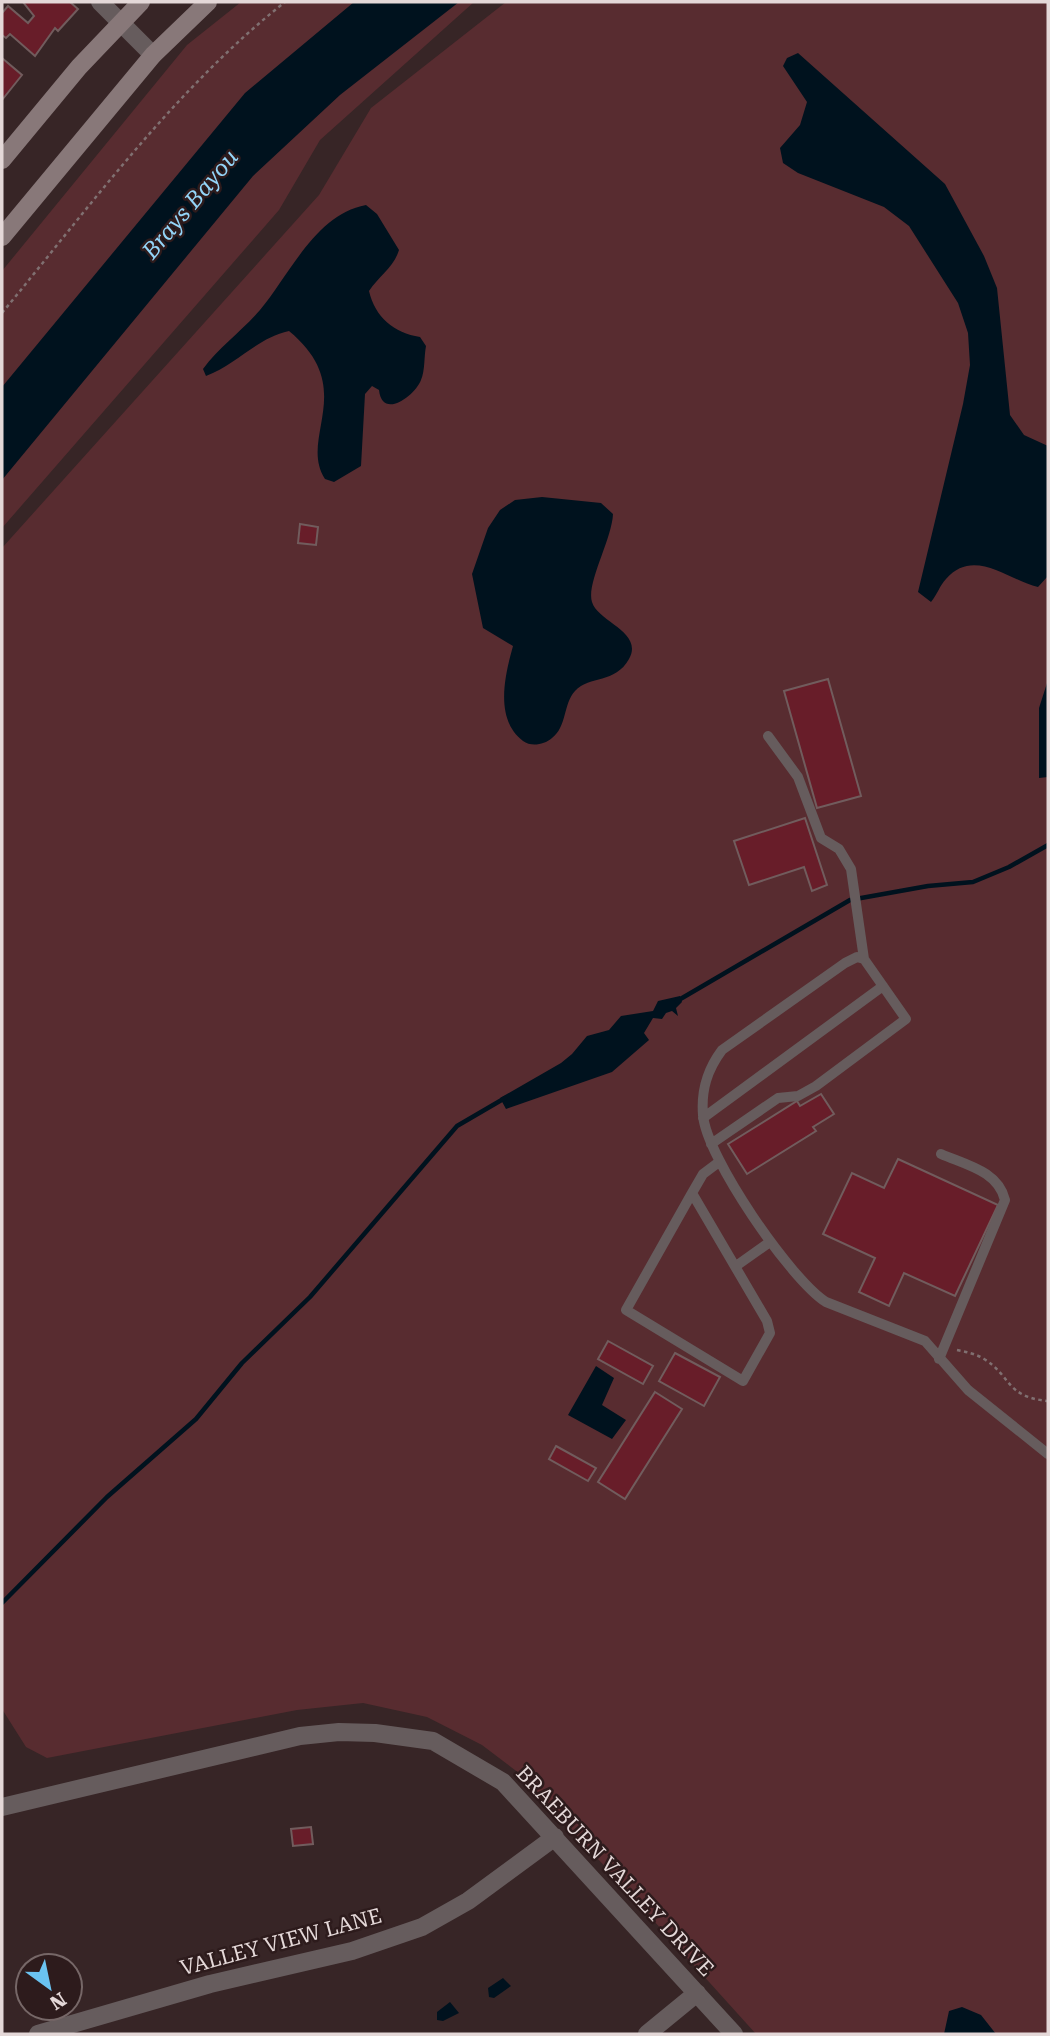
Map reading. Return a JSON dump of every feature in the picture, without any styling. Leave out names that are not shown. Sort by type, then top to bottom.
[{"type":"main road","points":[[2,160],[120,21],[141,2]]},
{"type":"main road","points":[[2,237],[153,55],[208,2]]},
{"type":"street","points":[[100,2],[153,55]]},
{"type":"street","name":"BRAEBURN VALLEY DRIVE","points":[[2,1807],[300,1736],[339,1732],[375,1733],[433,1741],[503,1782],[734,2034]]},
{"type":"street","name":"VALLEY VIEW LANE","points":[[38,2034],[210,1984],[352,1951],[422,1927],[478,1894],[555,1837]]},
{"type":"street","points":[[647,2034],[697,1993]]},
{"type":"lane","points":[[711,1144],[778,1098],[797,1096],[816,1086],[906,1019],[864,959],[851,869],[839,849],[821,838],[798,777],[768,736]]},
{"type":"lane","points":[[864,959],[857,957],[845,963],[722,1050],[709,1068],[703,1091],[703,1118],[711,1144],[771,1242],[811,1293],[826,1302],[925,1342],[968,1390],[1048,1454]]},
{"type":"lane","points":[[703,1118],[883,986]]},
{"type":"lane","points":[[939,1359],[1005,1200],[1002,1187],[993,1177],[940,1154]]},
{"type":"lane","points":[[692,1193],[762,1307],[770,1333],[743,1381],[626,1310],[692,1193],[703,1174],[719,1161]]},
{"type":"lane","points":[[736,1266],[771,1242]]},
{"type":"path","points":[[2,313],[171,111],[226,52],[285,2]]},
{"type":"path","points":[[944,1347],[987,1360],[1016,1391],[1035,1400],[1048,1401]]},
{"type":"shaded area","points":[[241,2],[474,2],[320,140],[279,210],[2,528],[2,271],[187,45]]},
{"type":"shaded area","points":[[506,2],[1048,2],[1048,2034],[756,2034],[524,1777],[482,1745],[427,1717],[363,1703],[297,1710],[47,1758],[26,1747],[2,1709],[2,548],[319,195],[371,108]]},
{"type":"water","name":"Brays Bayou","points":[[354,2],[459,2],[340,95],[253,176],[2,480],[2,387],[245,93]]},
{"type":"water","points":[[798,53],[945,184],[984,256],[997,288],[1010,415],[1024,435],[1048,446],[1048,576],[1038,587],[991,568],[968,566],[957,570],[946,579],[931,602],[918,592],[963,404],[970,365],[968,333],[958,303],[909,226],[884,207],[798,173],[783,163],[780,148],[800,125],[807,102],[783,66],[787,58]]},
{"type":"water","points":[[366,205],[377,214],[399,250],[390,266],[369,291],[372,300],[381,316],[394,328],[420,337],[426,346],[424,368],[418,386],[399,402],[386,403],[381,399],[379,390],[372,386],[365,394],[361,466],[334,482],[325,479],[319,463],[318,446],[324,392],[320,373],[310,352],[289,331],[267,339],[206,376],[203,369],[260,310],[318,233],[348,211]]},
{"type":"water","points":[[542,497],[601,503],[613,514],[593,584],[592,602],[602,616],[625,634],[632,650],[629,659],[617,672],[575,691],[568,702],[557,733],[545,742],[534,745],[523,741],[508,721],[504,696],[513,646],[483,628],[472,574],[488,528],[500,510],[515,500]]},
{"type":"water","points":[[1048,680],[1048,777],[1039,778],[1039,708]]},
{"type":"water","points":[[680,996],[682,1002],[676,1008],[678,1016],[672,1011],[666,1013],[662,1019],[653,1018],[644,1033],[649,1040],[612,1072],[506,1109],[500,1098],[561,1063],[587,1036],[609,1030],[621,1016],[653,1011],[658,1001]]},
{"type":"water","points":[[596,1366],[614,1378],[602,1405],[626,1420],[612,1439],[568,1415]]},
{"type":"water","points":[[503,1978],[511,1986],[494,1998],[489,1997],[488,1988]]},
{"type":"water","points":[[450,2002],[459,2013],[443,2021],[437,2020],[437,2012]]},
{"type":"water","points":[[962,2007],[981,2015],[996,2034],[944,2034],[949,2011]]},
{"type":"building","points":[[23,2],[70,2],[78,9],[58,31],[55,28],[35,56],[10,34],[6,38],[2,35],[2,13],[8,6],[28,23],[34,16]]},
{"type":"building","points":[[2,58],[22,75],[2,100]]},
{"type":"building","points":[[300,524],[318,527],[316,545],[298,543]]},
{"type":"building","points":[[828,679],[861,796],[817,808],[784,691]]},
{"type":"building","points":[[805,818],[827,885],[812,891],[804,867],[749,885],[734,841]]},
{"type":"building","points":[[821,1094],[834,1114],[813,1127],[816,1131],[747,1174],[728,1144],[797,1101],[800,1106]]},
{"type":"building","points":[[898,1159],[998,1205],[955,1296],[904,1273],[889,1306],[859,1292],[875,1258],[823,1234],[852,1173],[884,1188]]},
{"type":"building","points":[[608,1341],[653,1366],[643,1384],[598,1359]]},
{"type":"building","points":[[675,1353],[720,1377],[704,1406],[659,1381]]},
{"type":"building","points":[[655,1392],[682,1409],[625,1499],[598,1482]]},
{"type":"building","points":[[556,1446],[596,1468],[588,1481],[549,1459]]},
{"type":"building","points":[[311,1827],[313,1844],[293,1846],[291,1829]]},
{"type":"waterway","points":[[677,1001],[850,900],[928,886],[973,882],[1009,867],[1048,845]]},
{"type":"waterway","points":[[2,1603],[107,1497],[196,1419],[242,1363],[310,1297],[457,1126],[505,1098]]}]
